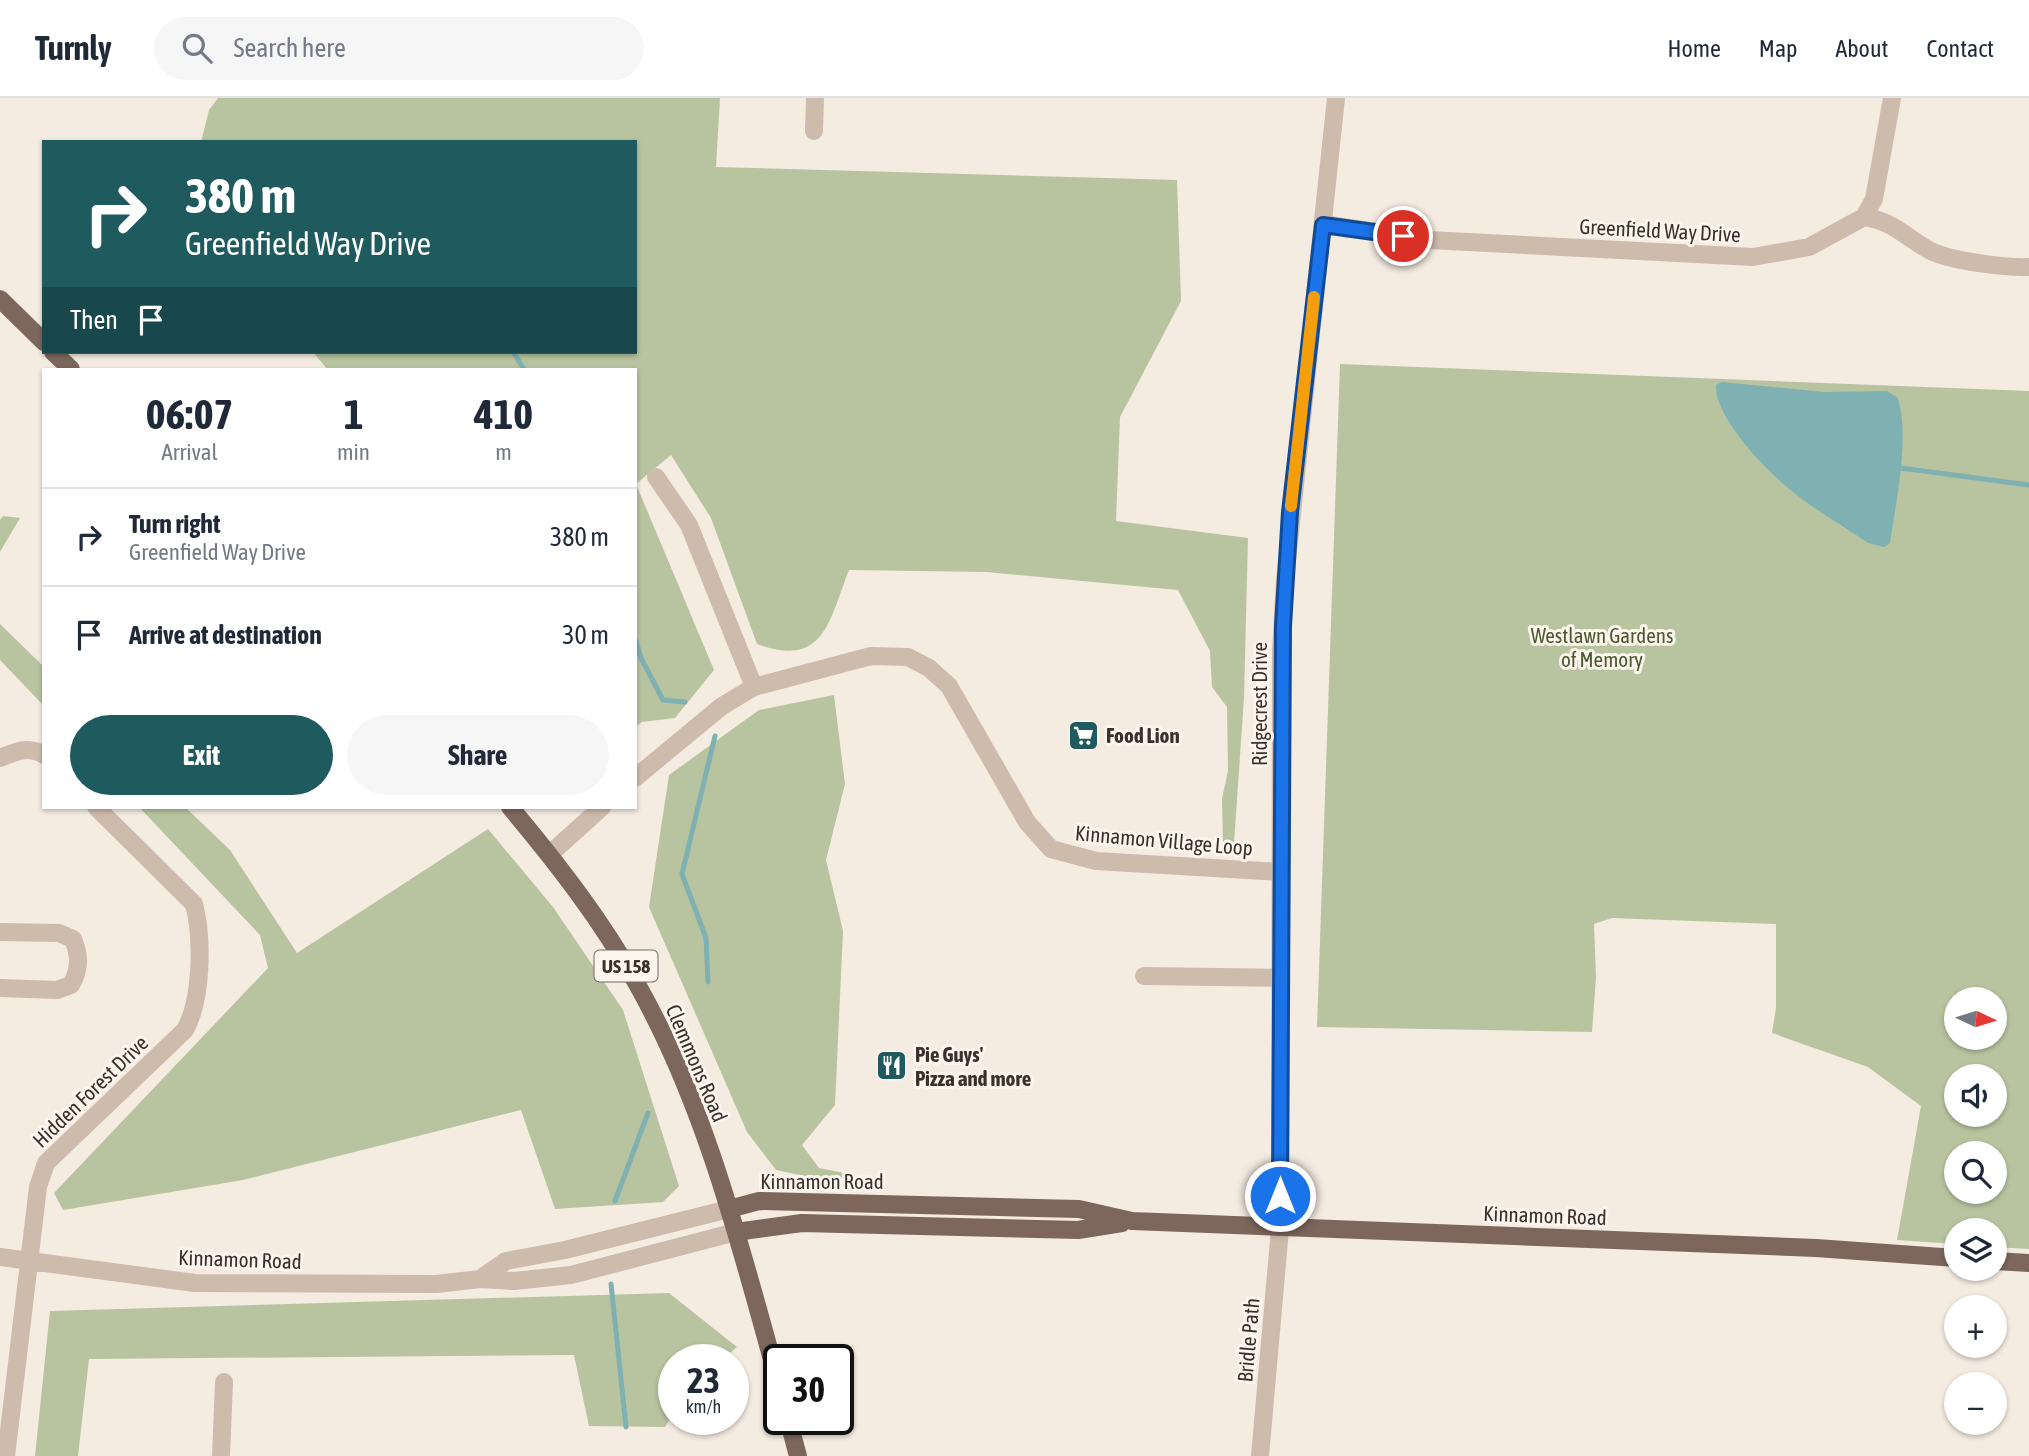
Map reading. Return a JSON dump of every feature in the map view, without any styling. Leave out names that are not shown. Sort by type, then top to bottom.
[{"type":"main road","points":[[0,299],[42,340]]},
{"type":"main road","points":[[55,354],[70,368]]},
{"type":"main road","name":"Clemmons Road","points":[[512,809],[550,854],[619,953],[647,1003],[685,1087],[729,1209]]},
{"type":"main road","name":"Kinnamon Road","points":[[729,1209],[759,1201],[1079,1209],[1132,1221],[1280,1229],[1816,1248],[1944,1257]]},
{"type":"main road","name":"US 158","points":[[729,1209],[767,1344]]},
{"type":"main road","name":"Kinnamon Road","points":[[736,1232],[802,1223],[1078,1230],[1132,1221]]},
{"type":"main road","points":[[2007,1262],[2029,1263]]},
{"type":"main road","points":[[792,1435],[798,1456]]},
{"type":"street","points":[[814,131],[815,98]]},
{"type":"street","name":"Ridgecrest Drive","points":[[1280,1229],[1282,650],[1285,579],[1336,98]]},
{"type":"street","points":[[1892,98],[1874,199],[1864,217],[1884,220],[1933,252],[2009,268],[2029,267]]},
{"type":"street","name":"Greenfield Way Drive","points":[[1323,225],[1429,240],[1753,257],[1809,247],[1864,217]]},
{"type":"street","points":[[656,477],[689,525],[754,687]]},
{"type":"street","name":"Kinnamon Village Loop","points":[[637,776],[722,706],[754,687],[871,656],[908,657],[929,668],[949,687],[1027,822],[1051,849],[1096,861],[1281,872]]},
{"type":"street","points":[[0,758],[18,751],[36,750],[42,754]]},
{"type":"street","name":"Hidden Forest Drive","points":[[6,1456],[38,1187],[47,1163],[185,1030],[195,1013],[200,925],[194,904],[98,809]]},
{"type":"street","points":[[550,854],[601,809]]},
{"type":"street","points":[[0,932],[59,933],[73,939],[79,953],[77,973],[71,985],[57,990],[0,988]]},
{"type":"street","points":[[1144,976],[1281,978]]},
{"type":"street","name":"Kinnamon Road","points":[[480,1279],[506,1261],[565,1250],[729,1209]]},
{"type":"street","name":"Bridle Path","points":[[1260,1456],[1280,1229]]},
{"type":"street","name":"Kinnamon Road","points":[[0,1257],[195,1283],[436,1284],[480,1279],[514,1281],[571,1275],[736,1232]]},
{"type":"street","points":[[565,1250],[571,1275]]},
{"type":"street","points":[[221,1456],[224,1382]]},
{"type":"green space","points":[[218,98],[720,98],[716,167],[1177,180],[1181,301],[1120,417],[1116,521],[1248,538],[1244,698],[1234,843],[1223,842],[1222,799],[1228,771],[1227,707],[1212,687],[1210,651],[1178,590],[987,572],[849,570],[829,622],[811,645],[797,650],[780,650],[757,644],[711,518],[671,455],[637,483],[637,368],[326,368],[315,354],[637,354],[637,140],[202,140],[209,110]]},
{"type":"green space","name":"Westlawn Gardens of Memory","points":[[1340,364],[2029,391],[2029,1249],[2007,1248],[2007,1218],[1944,1218],[1944,1243],[1897,1240],[1921,1106],[1868,1067],[1772,1033],[1776,1008],[1776,924],[1612,918],[1594,924],[1596,978],[1592,1032],[1317,1027]]},
{"type":"green space","points":[[637,486],[714,670],[675,718],[642,722],[637,726]]},
{"type":"green space","points":[[3,516],[20,518],[0,552],[0,520]]},
{"type":"green space","points":[[0,624],[42,665],[42,704],[0,660]]},
{"type":"green space","points":[[834,695],[845,784],[826,860],[843,931],[835,1105],[802,1145],[819,1168],[844,1173],[846,1180],[810,1177],[776,1170],[747,1132],[649,907],[669,775],[759,710]]},
{"type":"green space","points":[[141,809],[187,809],[230,850],[297,953],[488,829],[553,907],[623,1010],[679,1186],[663,1202],[555,1209],[521,1110],[243,1180],[63,1210],[54,1193],[268,968],[260,935]]},
{"type":"green space","points":[[669,1293],[733,1344],[658,1344],[658,1427],[589,1426],[574,1355],[89,1359],[78,1456],[35,1456],[50,1311]]},
{"type":"water","points":[[1722,382],[1825,392],[1887,391],[1898,398],[1903,432],[1902,451],[1890,543],[1884,547],[1868,543],[1790,490],[1771,472],[1739,436],[1722,409],[1716,385]]},
{"type":"waterway","points":[[514,354],[523,368]]},
{"type":"waterway","points":[[1893,467],[2029,485]]},
{"type":"waterway","points":[[637,645],[663,700],[685,702]]},
{"type":"waterway","points":[[708,982],[706,938],[682,874],[715,736]]},
{"type":"waterway","points":[[615,1201],[648,1113]]},
{"type":"waterway","points":[[611,1284],[626,1427]]},
{"type":"slow traffic","points":[[1291,506],[1314,297]]},
{"type":"place","name":"Food Lion","points":[[1083,735]]},
{"type":"place","name":"Pie Guys' Pizza and more","points":[[892,1066]]},
{"type":"route","points":[[1280,1196],[1282,650],[1285,579],[1290,512],[1323,225],[1403,236]]}]
